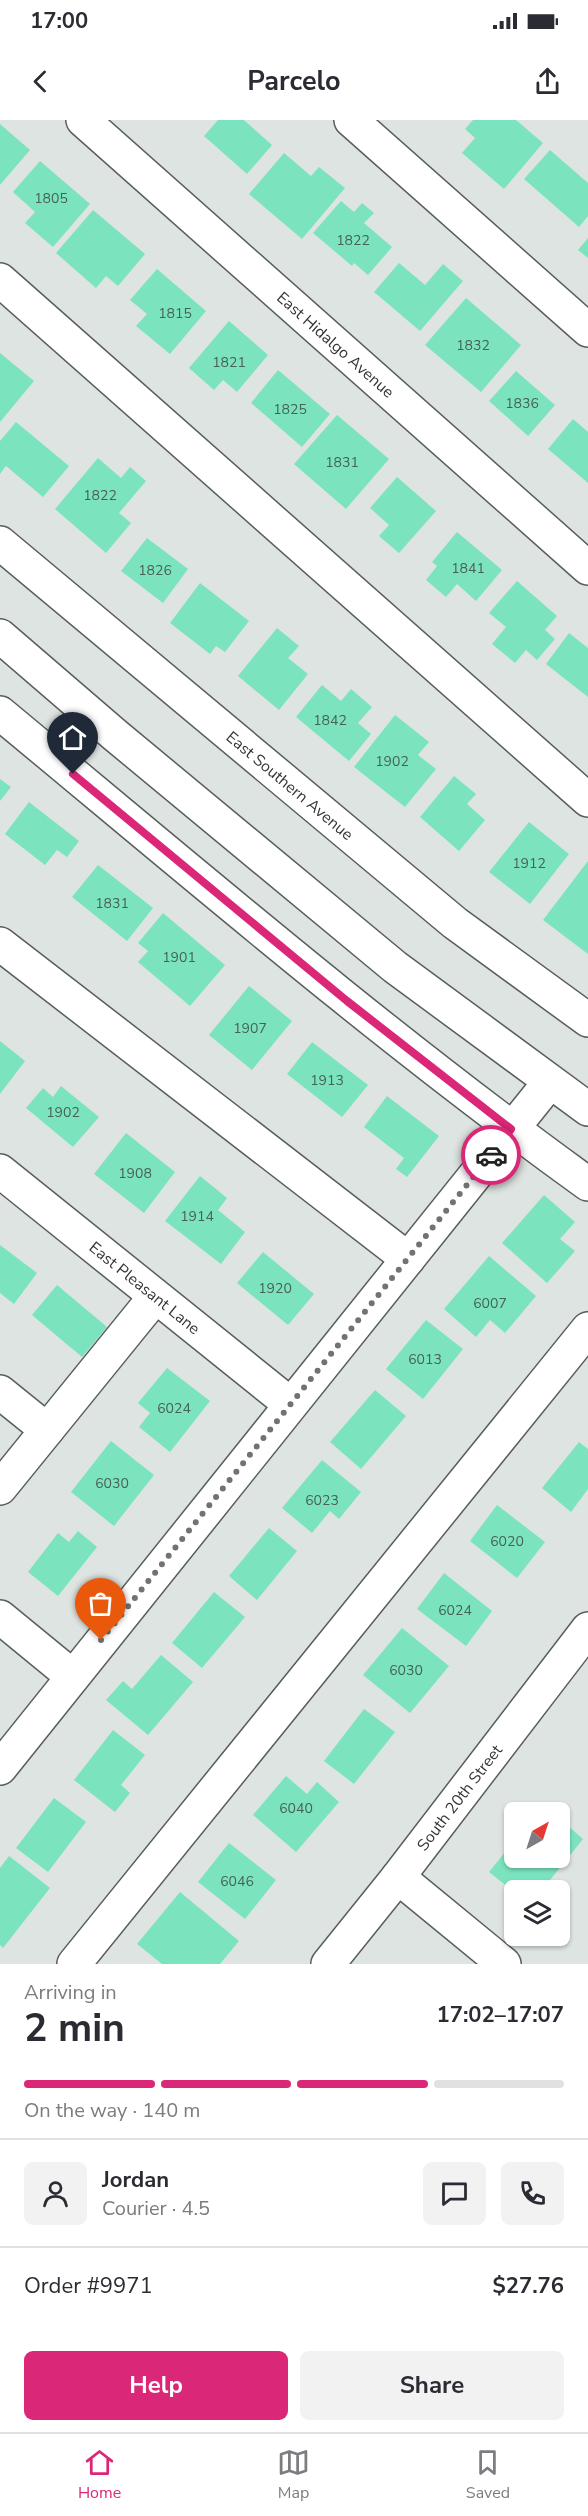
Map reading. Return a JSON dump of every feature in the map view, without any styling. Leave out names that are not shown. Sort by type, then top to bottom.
[{"type":"street","name":"East Hidalgo Avenue","points":[[83,120],[588,568]]},
{"type":"street","points":[[351,120],[588,330]]},
{"type":"street","points":[[0,280],[588,800]]},
{"type":"street","name":"East Southern Avenue","points":[[0,543],[455,923],[588,1020]]},
{"type":"street","points":[[0,636],[115,735],[395,967],[549,1083],[588,1109]]},
{"type":"street","points":[[0,713],[347,1001],[511,1129],[588,1184]]},
{"type":"street","points":[[0,944],[408,1259]]},
{"type":"street","points":[[0,1768],[549,1083]]},
{"type":"street","name":"East Pleasant Lane","points":[[0,1171],[290,1404]]},
{"type":"street","points":[[0,1488],[155,1297]]},
{"type":"street","points":[[74,1964],[588,1329]]},
{"type":"street","points":[[0,1392],[47,1430]]},
{"type":"street","points":[[0,1617],[72,1676]]},
{"type":"street","name":"South 20th Street","points":[[328,1964],[398,1877],[588,1629]]},
{"type":"street","points":[[398,1877],[504,1964]]},
{"type":"building","points":[[218,120],[244,120],[272,145],[247,174],[204,136]]},
{"type":"building","points":[[473,120],[516,120],[543,143],[504,189],[462,153],[475,138],[465,129]]},
{"type":"building","points":[[0,124],[30,150],[0,185]]},
{"type":"building","points":[[550,150],[588,183],[588,216],[579,227],[524,179]]},
{"type":"building","points":[[284,153],[311,176],[319,167],[345,188],[302,239],[249,194]]},
{"type":"building","points":[[40,161],[90,204],[53,247],[25,223],[35,212],[13,192]]},
{"type":"building","points":[[341,201],[354,212],[362,203],[374,213],[364,223],[392,247],[368,275],[354,263],[352,266],[313,233]]},
{"type":"building","points":[[93,210],[145,254],[118,286],[106,276],[96,288],[56,253]]},
{"type":"building","points":[[588,238],[588,258],[578,250]]},
{"type":"building","points":[[399,263],[425,285],[443,264],[463,281],[420,331],[374,292]]},
{"type":"building","points":[[157,269],[206,311],[170,354],[136,326],[147,314],[130,300]]},
{"type":"building","points":[[466,298],[521,345],[481,392],[425,345]]},
{"type":"building","points":[[229,321],[268,355],[237,392],[223,380],[214,390],[189,368]]},
{"type":"building","points":[[0,353],[34,381],[0,422]]},
{"type":"building","points":[[278,370],[330,414],[302,447],[251,403]]},
{"type":"building","points":[[516,371],[555,405],[528,436],[489,401]]},
{"type":"building","points":[[337,415],[389,459],[346,509],[294,464]]},
{"type":"building","points":[[573,419],[588,432],[588,483],[548,449]]},
{"type":"building","points":[[16,422],[69,466],[43,497],[6,466],[0,474],[0,441]]},
{"type":"building","points":[[98,458],[121,478],[130,467],[146,481],[119,513],[131,523],[106,553],[55,509]]},
{"type":"building","points":[[397,477],[436,511],[399,553],[379,536],[389,525],[370,508]]},
{"type":"building","points":[[457,532],[502,570],[476,601],[457,584],[446,597],[426,580],[437,566],[432,562]]},
{"type":"building","points":[[147,538],[188,569],[163,603],[121,571]]},
{"type":"building","points":[[517,581],[557,616],[545,630],[555,639],[537,660],[526,650],[515,663],[492,644],[506,627],[489,613]]},
{"type":"building","points":[[200,583],[249,621],[225,652],[216,646],[210,654],[170,623]]},
{"type":"building","points":[[277,628],[299,646],[288,658],[308,674],[279,710],[238,676]]},
{"type":"building","points":[[569,633],[588,648],[588,697],[546,664]]},
{"type":"building","points":[[322,685],[341,701],[351,689],[372,707],[358,723],[371,734],[349,761],[296,717]]},
{"type":"building","points":[[395,715],[429,742],[418,755],[436,769],[405,807],[354,767]]},
{"type":"building","points":[[454,776],[476,794],[467,804],[485,820],[459,851],[420,817]]},
{"type":"building","points":[[0,779],[11,787],[0,801]]},
{"type":"building","points":[[29,802],[79,841],[67,857],[57,850],[45,865],[5,834]]},
{"type":"building","points":[[529,822],[569,854],[530,904],[489,872]]},
{"type":"building","points":[[588,861],[588,954],[543,920]]},
{"type":"building","points":[[98,865],[153,908],[127,941],[72,897]]},
{"type":"building","points":[[163,913],[225,965],[190,1006],[138,962],[148,951],[138,943]]},
{"type":"building","points":[[249,986],[292,1021],[252,1070],[209,1035]]},
{"type":"building","points":[[0,1041],[25,1061],[0,1094]]},
{"type":"building","points":[[312,1042],[368,1085],[342,1117],[287,1074]]},
{"type":"building","points":[[61,1086],[99,1117],[73,1147],[26,1108],[43,1088],[53,1097]]},
{"type":"building","points":[[387,1096],[439,1136],[407,1177],[396,1169],[404,1158],[364,1127]]},
{"type":"building","points":[[126,1133],[175,1172],[144,1213],[94,1174]]},
{"type":"building","points":[[200,1176],[227,1198],[218,1210],[245,1232],[221,1264],[165,1221]]},
{"type":"building","points":[[544,1195],[575,1222],[560,1239],[575,1251],[547,1283],[502,1243]]},
{"type":"building","points":[[0,1245],[37,1273],[14,1304],[0,1293]]},
{"type":"building","points":[[263,1252],[314,1294],[288,1325],[237,1283]]},
{"type":"building","points":[[489,1256],[536,1296],[505,1333],[490,1320],[476,1337],[444,1309]]},
{"type":"building","points":[[57,1285],[107,1327],[82,1357],[32,1315]]},
{"type":"building","points":[[426,1320],[463,1349],[423,1399],[386,1369]]},
{"type":"building","points":[[167,1368],[210,1401],[170,1452],[139,1427],[150,1413],[138,1403]]},
{"type":"building","points":[[375,1390],[406,1416],[361,1469],[330,1442]]},
{"type":"building","points":[[111,1441],[154,1475],[114,1526],[71,1492]]},
{"type":"building","points":[[579,1442],[588,1449],[588,1489],[571,1512],[542,1488]]},
{"type":"building","points":[[322,1460],[361,1492],[339,1519],[330,1511],[312,1533],[282,1508]]},
{"type":"building","points":[[497,1505],[545,1542],[517,1578],[470,1541]]},
{"type":"building","points":[[269,1528],[297,1551],[257,1600],[229,1576]]},
{"type":"building","points":[[78,1531],[97,1547],[58,1596],[28,1572],[58,1533],[69,1542]]},
{"type":"building","points":[[444,1573],[492,1611],[466,1646],[417,1609]]},
{"type":"building","points":[[214,1592],[245,1617],[202,1668],[172,1643]]},
{"type":"building","points":[[402,1628],[449,1666],[410,1713],[363,1675]]},
{"type":"building","points":[[161,1655],[193,1682],[148,1735],[106,1700],[123,1681],[132,1689]]},
{"type":"building","points":[[364,1709],[395,1732],[354,1784],[324,1761]]},
{"type":"building","points":[[113,1730],[145,1755],[121,1785],[130,1793],[115,1812],[74,1780]]},
{"type":"building","points":[[286,1776],[307,1794],[317,1782],[339,1802],[296,1852],[253,1815]]},
{"type":"building","points":[[54,1798],[86,1822],[48,1872],[16,1848]]},
{"type":"building","points":[[570,1828],[583,1839],[570,1855]]},
{"type":"building","points":[[229,1843],[276,1880],[245,1919],[198,1882]]},
{"type":"building","points":[[504,1853],[504,1868],[560,1868],[550,1880],[504,1880],[504,1884],[489,1872]]},
{"type":"building","points":[[9,1856],[50,1888],[3,1948],[0,1945],[0,1868]]},
{"type":"building","points":[[180,1892],[239,1941],[220,1964],[162,1964],[137,1944]]},
{"type":"way so far","points":[[101,1640],[491,1155]]},
{"type":"route","points":[[73,774],[347,1001],[511,1129],[491,1155]]}]
